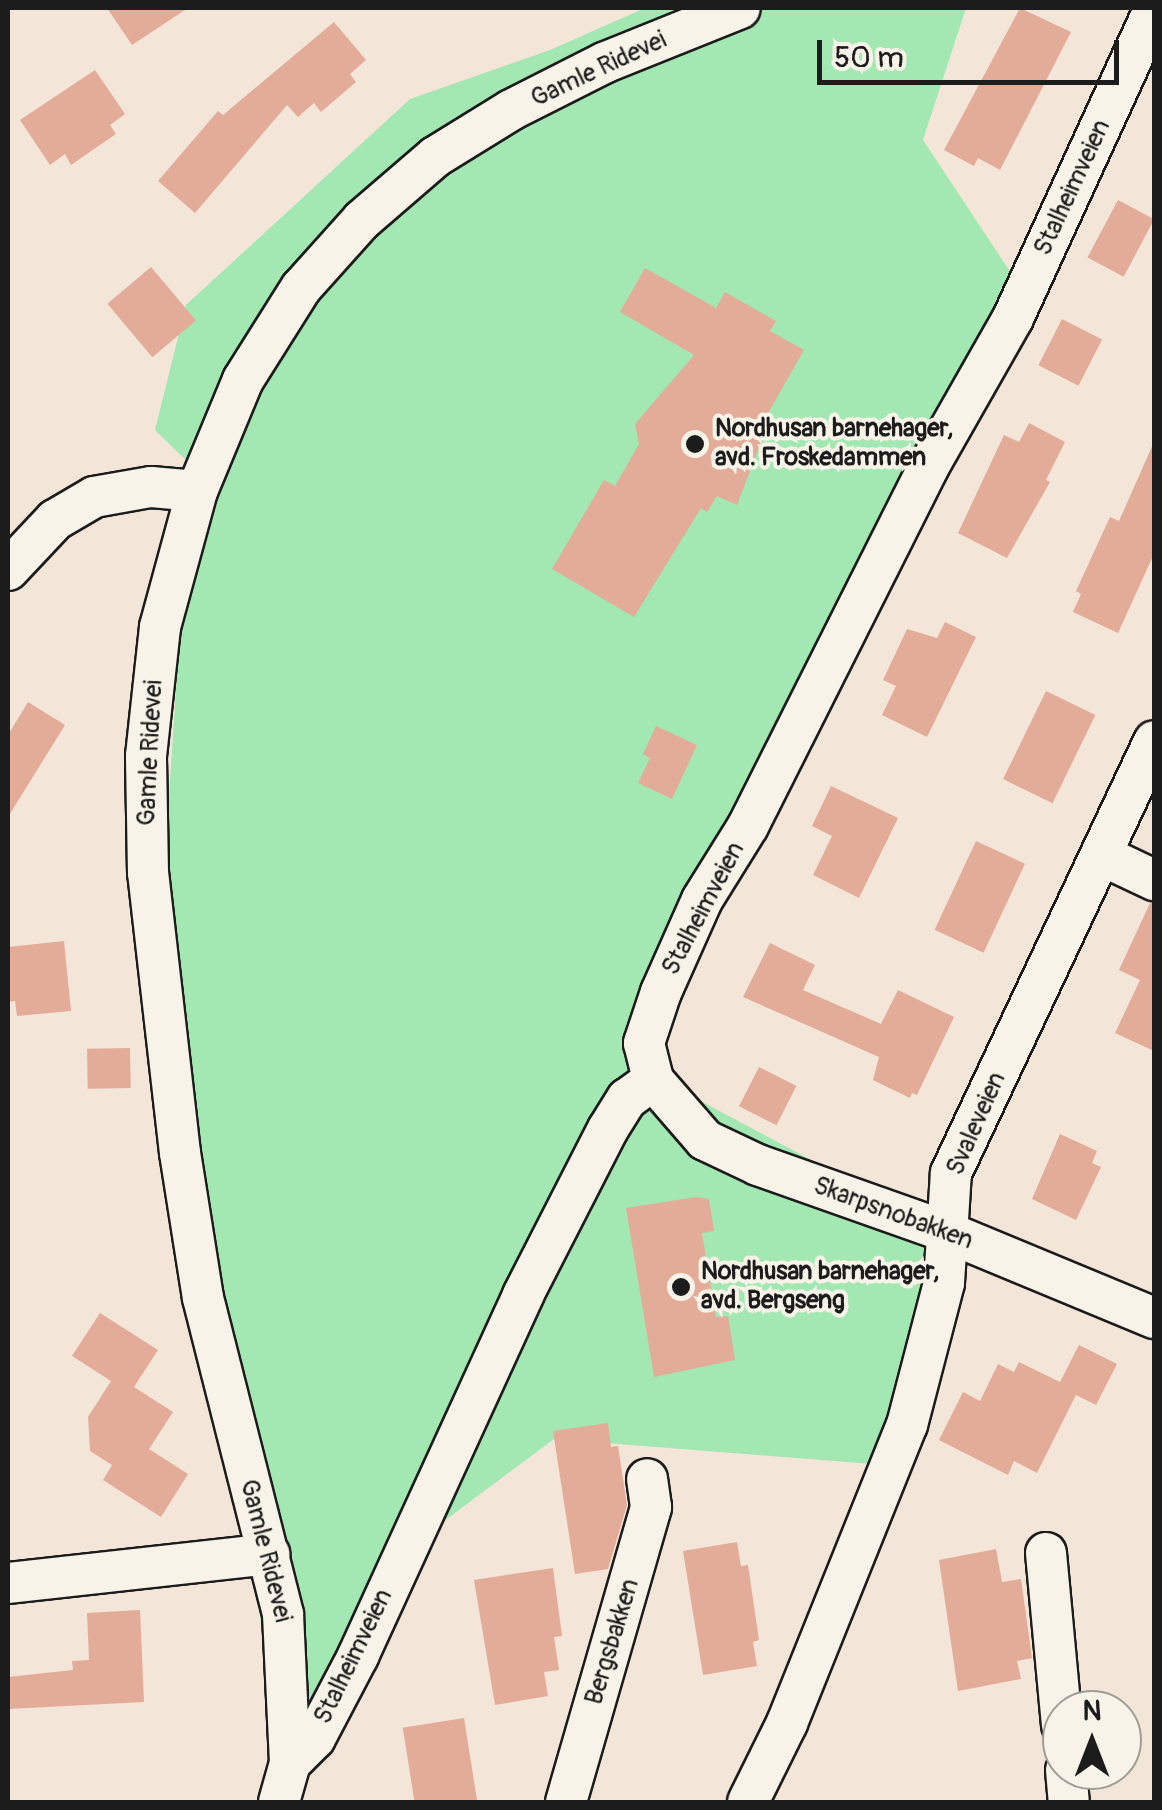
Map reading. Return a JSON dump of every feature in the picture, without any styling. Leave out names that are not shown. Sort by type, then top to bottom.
[{"type":"street","name":"Stalheimveien","points":[[279,1802],[290,1762],[314,1738],[358,1656],[522,1295],[608,1129],[628,1099],[654,1080],[644,1043],[661,992],[702,900],[748,826],[929,466],[1013,318],[1154,10]]},
{"type":"street","name":"Gamle Ridevei","points":[[290,1762],[284,1614],[203,1298],[180,1152],[148,873],[146,756],[160,627],[196,491],[242,380],[301,288],[362,220],[435,157],[511,110],[606,62],[724,11]]},
{"type":"street","points":[[8,570],[55,520],[94,497],[151,487],[196,491]]},
{"type":"street","name":"Svaleveien","points":[[748,1802],[788,1723],[907,1425],[944,1283],[944,1231],[951,1174],[1154,741]]},
{"type":"street","points":[[1101,855],[1154,880]]},
{"type":"street","name":"Skarpsnobakken","points":[[654,1080],[705,1140],[758,1165],[944,1231],[1154,1318]]},
{"type":"street","name":"Bergsbakken","points":[[566,1802],[651,1507],[646,1480]]},
{"type":"street","points":[[1046,1553],[1059,1690]]},
{"type":"street","points":[[8,1583],[269,1554]]},
{"type":"green space","points":[[645,8],[966,8],[923,140],[1011,273],[635,1066],[969,1244],[885,1465],[554,1439],[385,1565],[305,1733],[265,1655],[163,886],[191,465],[155,430],[186,305],[410,99],[550,50]]},
{"type":"building","points":[[107,8],[188,8],[132,45]]},
{"type":"building","points":[[1020,8],[1071,32],[1000,170],[978,158],[974,166],[944,150]]},
{"type":"building","points":[[334,22],[366,60],[350,74],[356,82],[321,112],[314,103],[298,117],[287,105],[195,213],[158,181],[218,111],[223,115]]},
{"type":"building","points":[[95,70],[125,114],[110,125],[116,134],[71,165],[65,154],[50,165],[20,120]]},
{"type":"building","points":[[1118,200],[1154,219],[1124,277],[1087,257]]},
{"type":"building","points":[[151,267],[196,321],[152,357],[107,304]]},
{"type":"building","points":[[645,268],[716,308],[725,292],[776,321],[770,331],[804,350],[755,436],[762,440],[737,505],[717,496],[707,512],[701,508],[634,617],[552,569],[604,480],[615,486],[639,444],[635,424],[694,355],[620,312]]},
{"type":"building","points":[[1062,319],[1102,339],[1078,386],[1038,365]]},
{"type":"building","points":[[1029,423],[1065,442],[1046,480],[1050,482],[1007,558],[958,533],[1004,435],[1019,442]]},
{"type":"building","points":[[1154,442],[1154,554],[1118,633],[1073,612],[1081,594],[1076,591],[1110,517],[1119,521]]},
{"type":"building","points":[[945,622],[976,637],[927,737],[882,715],[896,686],[883,680],[907,629],[937,638]]},
{"type":"building","points":[[1046,691],[1095,715],[1052,803],[1003,779]]},
{"type":"building","points":[[28,702],[65,725],[8,817],[8,735]]},
{"type":"building","points":[[656,726],[697,745],[672,799],[638,783],[650,758],[643,754]]},
{"type":"building","points":[[831,786],[898,818],[859,898],[813,875],[832,836],[812,826]]},
{"type":"building","points":[[976,841],[1025,864],[984,953],[935,930]]},
{"type":"building","points":[[1150,903],[1154,904],[1154,1051],[1115,1033],[1140,980],[1119,970]]},
{"type":"building","points":[[64,941],[71,1011],[17,1016],[15,1001],[8,1002],[8,947]]},
{"type":"building","points":[[770,943],[815,965],[803,990],[881,1024],[898,990],[954,1017],[917,1095],[912,1093],[910,1098],[873,1080],[879,1057],[743,997]]},
{"type":"building","points":[[130,1048],[131,1088],[88,1089],[87,1049]]},
{"type":"building","points":[[759,1067],[796,1086],[776,1125],[739,1106]]},
{"type":"building","points":[[1060,1134],[1097,1151],[1092,1163],[1101,1167],[1076,1220],[1032,1199]]},
{"type":"building","points":[[696,1197],[709,1199],[714,1231],[702,1233],[716,1317],[728,1316],[735,1360],[654,1377],[626,1208]]},
{"type":"building","points":[[100,1313],[158,1350],[134,1387],[173,1412],[149,1449],[188,1474],[161,1517],[103,1480],[112,1465],[90,1451],[88,1417],[111,1381],[72,1356]]},
{"type":"building","points":[[1079,1345],[1117,1364],[1096,1405],[1076,1395],[1037,1473],[1014,1461],[1008,1475],[939,1440],[963,1392],[980,1401],[998,1364],[1014,1372],[1019,1362],[1060,1382]]},
{"type":"building","points":[[608,1423],[611,1447],[618,1446],[627,1505],[608,1569],[575,1574],[553,1431]]},
{"type":"building","points":[[737,1542],[741,1566],[748,1565],[759,1640],[753,1642],[757,1666],[703,1675],[683,1551]]},
{"type":"building","points":[[996,1549],[1002,1582],[1021,1579],[1032,1658],[1017,1661],[1021,1679],[958,1691],[939,1560]]},
{"type":"building","points":[[553,1568],[562,1636],[554,1637],[559,1670],[544,1672],[548,1696],[495,1705],[474,1580]]},
{"type":"building","points":[[140,1610],[144,1702],[8,1709],[8,1677],[73,1670],[72,1661],[89,1660],[87,1613]]},
{"type":"building","points":[[464,1718],[477,1802],[415,1802],[403,1728]]},
{"type":"place","name":"Nordhusan barnehager, avd. Froskedammen","points":[[695,444]]},
{"type":"place","name":"Nordhusan barnehager, avd. Bergseng","points":[[681,1287]]}]
